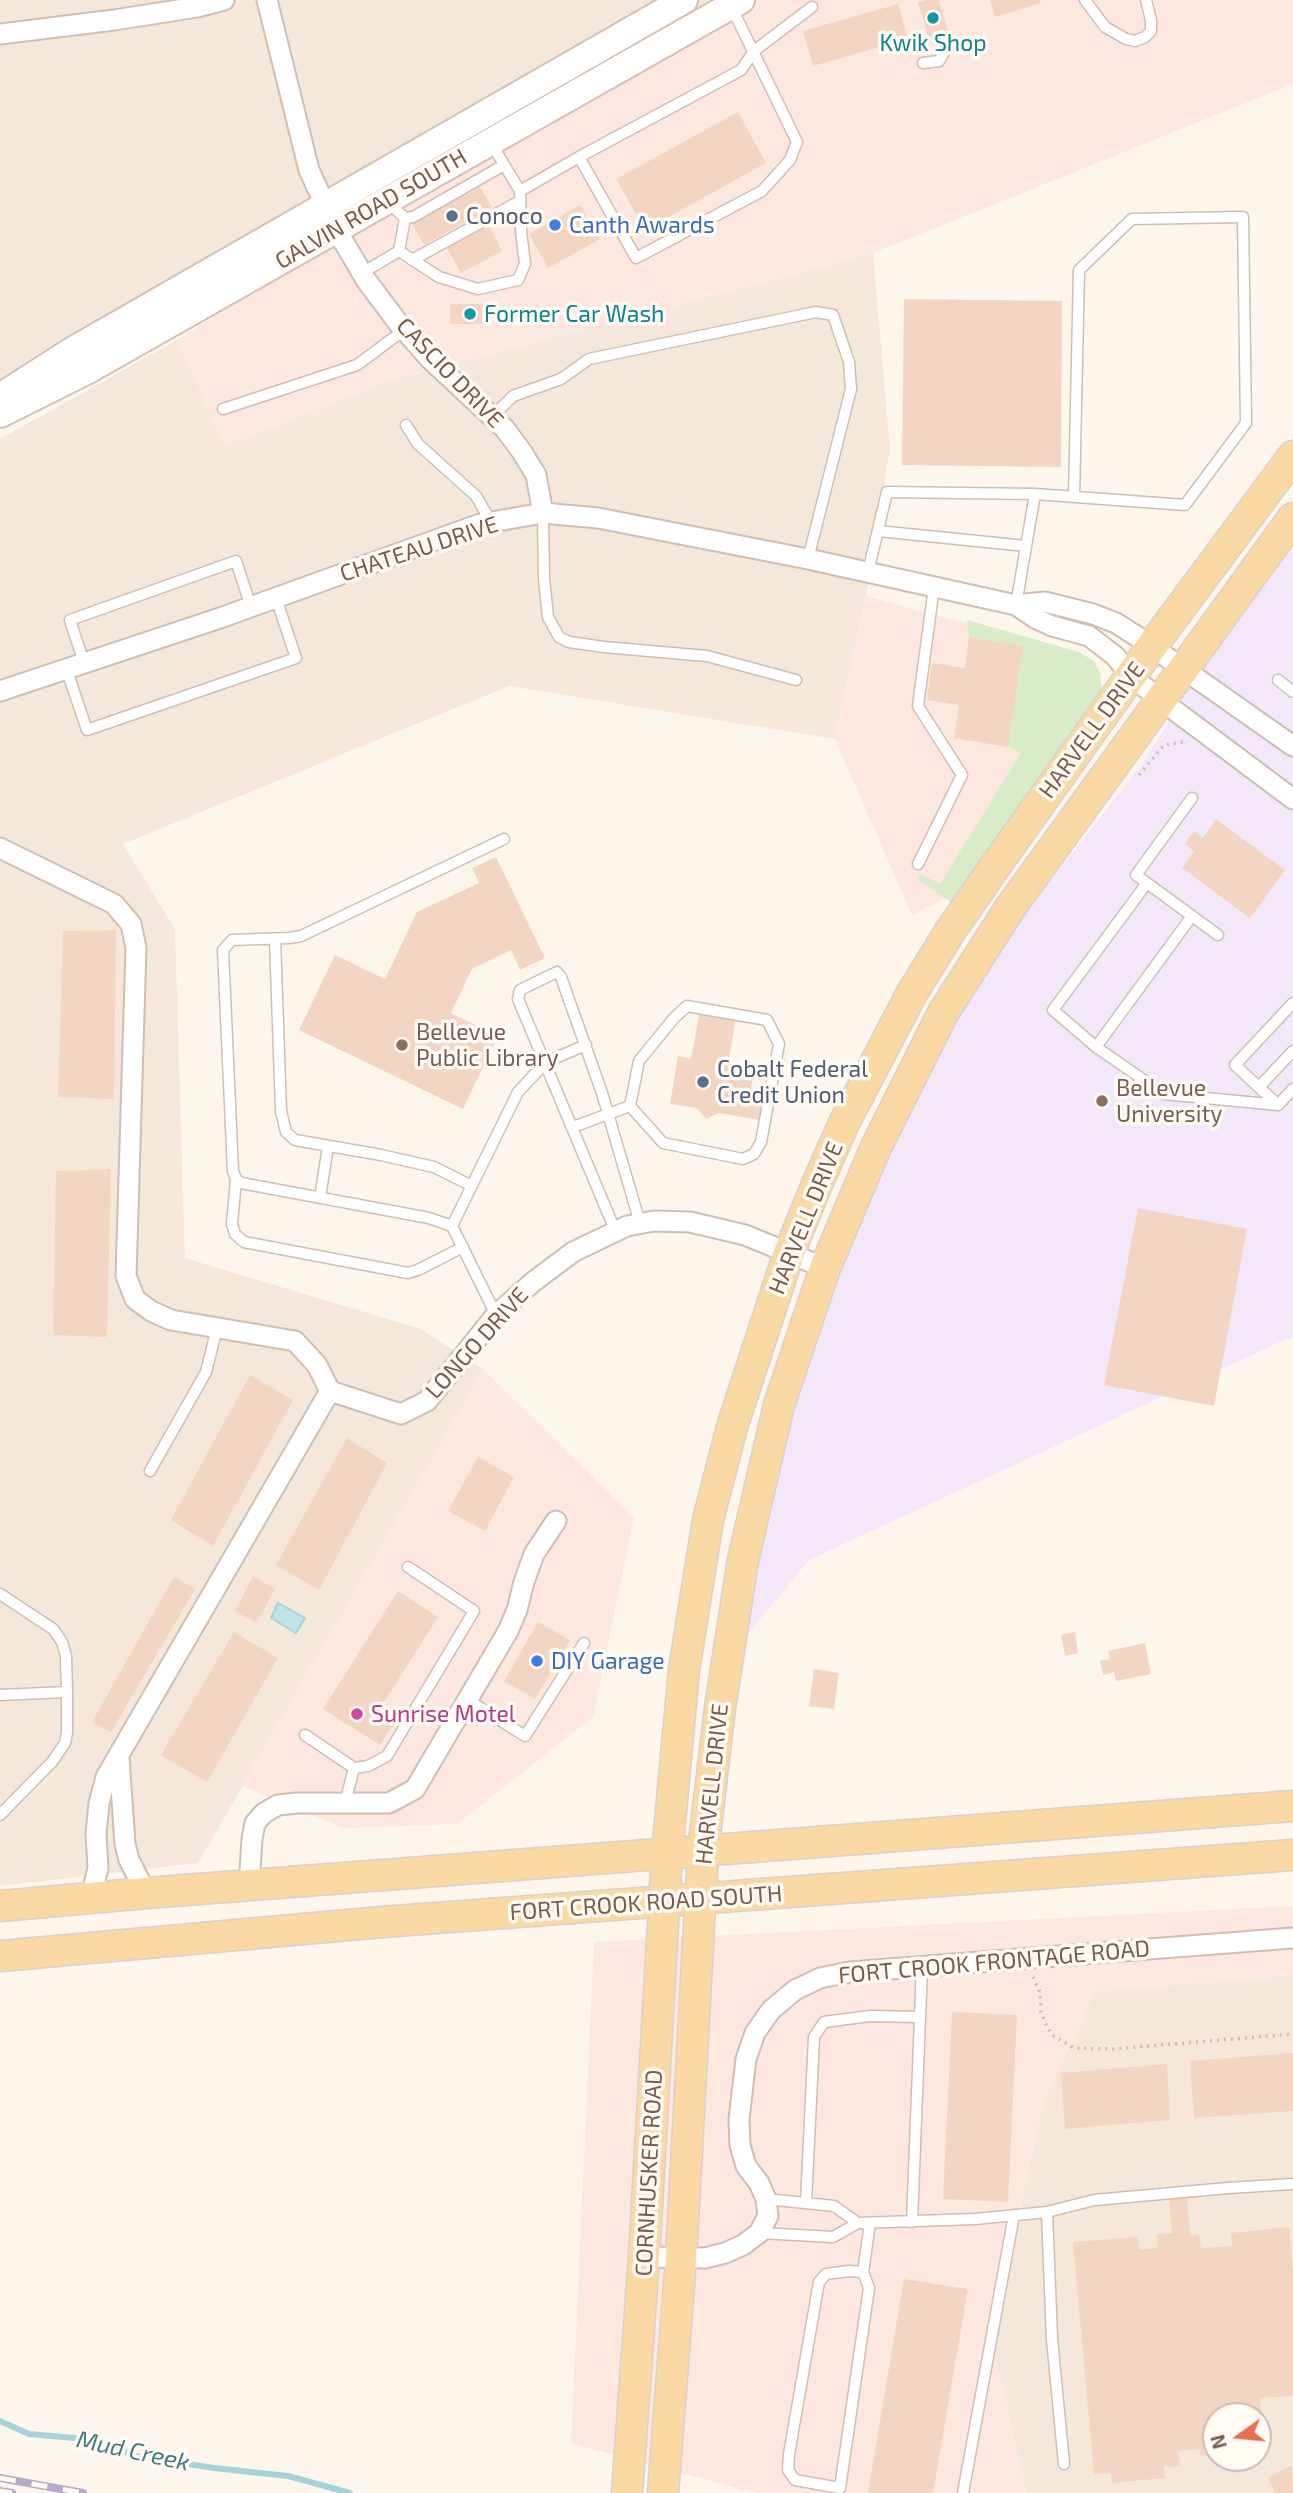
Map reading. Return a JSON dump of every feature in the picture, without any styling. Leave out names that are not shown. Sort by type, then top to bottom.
[{"type":"main road","name":"GALVIN ROAD SOUTH","points":[[0,414],[90,369],[684,0]]},
{"type":"main road","name":"GALVIN ROAD SOUTH","points":[[0,397],[81,346],[330,218],[395,209],[490,142],[736,3]]},
{"type":"main road","name":"HARVELL DRIVE","points":[[667,1854],[684,1670],[706,1532],[732,1427],[789,1253],[845,1121],[912,993],[996,864],[1152,646],[1293,456]]},
{"type":"main road","name":"HARVELL DRIVE","points":[[701,1899],[703,1851],[720,1708],[743,1560],[779,1405],[825,1268],[876,1147],[913,1068],[943,1013],[1010,908],[1293,518]]},
{"type":"main road","name":"FORT CROOK ROAD SOUTH","points":[[0,1906],[1293,1806]]},
{"type":"main road","name":"CORNHUSKER ROAD","points":[[628,2487],[667,1854]]},
{"type":"main road","name":"FORT CROOK ROAD SOUTH","points":[[0,1956],[245,1933],[1293,1854]]},
{"type":"main road","name":"CORNHUSKER ROAD","points":[[663,2489],[681,2259],[701,1899]]},
{"type":"street","points":[[0,34],[114,20],[224,0]]},
{"type":"street","name":"CASCIO DRIVE","points":[[267,0],[309,170],[330,218],[362,273],[404,330],[517,444],[536,475],[543,513]]},
{"type":"street","name":"CHATEAU DRIVE","points":[[0,691],[251,607],[480,524],[543,513],[598,518],[808,559],[1016,605],[1045,602],[1081,610],[1116,623],[1152,646],[1293,746]]},
{"type":"street","name":"CHATEAU DRIVE","points":[[1016,605],[1035,618],[1089,636],[1115,656],[1132,677],[1162,701],[1293,799]]},
{"type":"street","points":[[0,848],[114,904],[131,924],[136,948],[126,1276],[135,1299],[150,1311],[170,1320],[295,1342],[317,1364],[330,1391],[106,1777],[99,1803],[98,1868],[92,1897]]},
{"type":"street","name":"LONGO DRIVE","points":[[330,1391],[401,1414],[427,1401],[496,1315],[533,1282],[573,1252],[615,1230],[640,1223],[672,1220],[690,1222],[744,1235],[825,1268]]},
{"type":"street","points":[[249,1886],[255,1823],[264,1813],[278,1805],[389,1803],[415,1788],[512,1621],[534,1554],[556,1521]]},
{"type":"street","points":[[119,1757],[125,1844],[129,1860],[146,1893]]},
{"type":"street","name":"FORT CROOK FRONTAGE ROAD","points":[[766,2199],[759,2183],[746,2166],[740,2145],[739,2119],[746,2059],[755,2033],[771,2010],[795,1990],[820,1978],[850,1972],[1293,1938]]},
{"type":"street","points":[[644,2257],[705,2258],[743,2245],[759,2233],[768,2216],[766,2199]]},
{"type":"lane","points":[[1085,0],[1105,27],[1135,41],[1151,31],[1146,0]]},
{"type":"lane","points":[[579,158],[636,258],[762,191],[790,160],[797,142],[754,51],[736,3]]},
{"type":"lane","points":[[412,260],[579,158],[741,70],[754,51],[812,6]]},
{"type":"lane","points":[[923,63],[939,61],[944,51],[939,37]]},
{"type":"lane","points":[[395,209],[400,251],[439,277],[478,289],[518,281],[525,264],[520,196],[490,142]]},
{"type":"lane","points":[[395,209],[413,217],[505,165]]},
{"type":"lane","points":[[868,572],[887,492],[1035,494],[1185,505],[1246,423],[1242,217],[1132,219],[1079,270],[1074,496]]},
{"type":"lane","points":[[362,273],[400,251]]},
{"type":"lane","points":[[492,417],[513,396],[561,379],[589,359],[816,312],[833,315],[849,362],[851,389],[808,559]]},
{"type":"lane","points":[[223,409],[357,365],[404,330]]},
{"type":"lane","points":[[406,425],[418,444],[476,496],[491,522]]},
{"type":"lane","points":[[1016,605],[1035,494]]},
{"type":"lane","points":[[543,513],[544,579],[548,617],[559,637],[569,642],[604,648],[707,656],[796,680]]},
{"type":"lane","points":[[878,531],[1026,546]]},
{"type":"lane","points":[[251,607],[236,561],[69,620],[87,730],[296,658],[276,598]]},
{"type":"lane","points":[[918,864],[961,775],[918,706],[934,587]]},
{"type":"lane","points":[[1278,680],[1293,692]]},
{"type":"lane","points":[[1192,798],[1136,875],[1218,935]]},
{"type":"lane","points":[[463,1247],[408,1273],[244,1242],[234,1234],[232,1224],[236,1179],[233,1171],[223,950],[232,940],[301,936],[504,839]]},
{"type":"lane","points":[[1147,883],[1053,1010],[1096,1047],[1164,1094],[1278,1105]]},
{"type":"lane","points":[[1096,1047],[1192,916]]},
{"type":"lane","points":[[275,939],[280,1099],[286,1132],[295,1140],[434,1167],[472,1186]]},
{"type":"lane","points":[[615,1230],[518,994],[520,990],[556,972],[561,976],[586,1045],[640,1223]]},
{"type":"lane","points":[[1278,1105],[1235,1065],[1293,1003]]},
{"type":"lane","points":[[688,1006],[767,1020],[779,1044],[761,1142],[754,1154],[743,1159],[663,1143],[630,1107],[639,1061],[674,1018],[688,1006]]},
{"type":"lane","points":[[452,1226],[518,1092],[545,1062],[586,1045]]},
{"type":"lane","points":[[1259,1087],[1293,1051]]},
{"type":"lane","points":[[1278,1105],[1293,1089]]},
{"type":"lane","points":[[573,1127],[630,1107]]},
{"type":"lane","points":[[320,1198],[328,1146]]},
{"type":"lane","points":[[236,1179],[241,1183],[429,1218],[452,1226],[496,1315]]},
{"type":"lane","points":[[150,1471],[206,1372],[217,1328]]},
{"type":"lane","points":[[305,1735],[354,1768],[368,1766],[387,1756],[474,1611],[408,1567]]},
{"type":"lane","points":[[0,1594],[53,1629],[62,1642],[66,1656],[67,1692],[65,1743],[52,1762],[0,1815]]},
{"type":"lane","points":[[468,1700],[525,1736],[583,1643]]},
{"type":"lane","points":[[0,1695],[67,1692]]},
{"type":"lane","points":[[345,1803],[354,1768]]},
{"type":"lane","points":[[912,2222],[922,1966]]},
{"type":"lane","points":[[806,2203],[814,2037],[824,2022],[870,2015],[920,2017]]},
{"type":"lane","points":[[759,2233],[833,2237],[858,2223],[1014,2215],[1047,2212],[1094,2200],[1293,2184]]},
{"type":"lane","points":[[766,2199],[834,2206],[858,2223]]},
{"type":"lane","points":[[1047,2212],[1052,2339],[1064,2464]]},
{"type":"lane","points":[[963,2493],[1014,2215]]},
{"type":"lane","points":[[863,2272],[826,2274],[819,2281],[789,2454],[788,2470],[795,2480],[840,2488],[869,2288],[863,2272],[870,2223]]},
{"type":"path","points":[[1133,784],[1164,745],[1183,742]]},
{"type":"path","points":[[1033,1977],[1040,1992],[1041,2012],[1052,2035],[1074,2048],[1113,2049],[1293,2034]]},
{"type":"shaded area","points":[[0,0],[711,0],[0,406]]},
{"type":"shaded area","points":[[714,0],[1293,0],[1293,84],[873,253],[384,382],[224,445],[177,340]]},
{"type":"shaded area","points":[[873,253],[890,449],[866,596],[835,739],[509,686],[123,844],[175,929],[185,1258],[421,1329],[484,1370],[198,1863],[0,1886],[0,439],[177,340],[225,445],[384,382]]},
{"type":"shaded area","name":"Bellevue University","points":[[1293,538],[1293,1336],[809,1560],[738,1646],[786,1417],[834,1276],[886,1148],[936,1054],[1008,935],[1143,763],[1231,620]]},
{"type":"shaded area","points":[[866,596],[1056,648],[1052,748],[964,889],[912,915],[835,739]]},
{"type":"shaded area","points":[[484,1370],[634,1517],[593,1717],[457,1824],[343,1828],[243,1786]]},
{"type":"shaded area","points":[[1293,1906],[1293,1975],[1095,1991],[1043,2103],[991,2338],[1026,2493],[755,2493],[571,2443],[594,1942]]},
{"type":"shaded area","points":[[1293,1975],[1293,2493],[1026,2493],[991,2338],[1043,2103],[1095,1991]]},
{"type":"green space","points":[[967,620],[1079,652],[1094,661],[1100,673],[1102,695],[955,905],[918,880],[921,874],[940,884],[1021,753],[1008,747],[1023,646],[969,637]]},
{"type":"water","points":[[278,1603],[305,1618],[296,1633],[271,1618]]},
{"type":"building","name":"Kwik Shop","points":[[939,0],[949,34],[929,39],[918,2]]},
{"type":"building","points":[[990,0],[1040,0],[1041,3],[995,17]]},
{"type":"building","name":"Kwik Shop","points":[[898,4],[908,39],[813,66],[803,31]]},
{"type":"building","points":[[738,112],[766,163],[645,230],[616,179]]},
{"type":"building","name":"Conoco","points":[[480,187],[492,207],[424,245],[412,224]]},
{"type":"building","points":[[580,205],[600,239],[548,268],[529,234]]},
{"type":"building","points":[[488,224],[502,251],[461,273],[446,246]]},
{"type":"building","points":[[904,299],[1062,301],[1061,467],[902,465]]},
{"type":"building","name":"Former Car Wash","points":[[450,304],[491,304],[491,324],[450,324]]},
{"type":"building","points":[[969,637],[1023,646],[1008,747],[954,738],[959,705],[927,700],[932,663],[965,668]]},
{"type":"building","points":[[1216,819],[1285,870],[1250,918],[1182,868],[1194,851],[1185,844],[1194,831],[1203,838]]},
{"type":"building","points":[[496,857],[545,958],[520,970],[511,950],[472,969],[451,1013],[498,1036],[463,1109],[299,1030],[335,955],[385,979],[417,912],[479,883],[472,868]]},
{"type":"building","points":[[116,930],[114,1099],[58,1097],[63,931]]},
{"type":"building","points":[[700,1011],[736,1018],[728,1065],[754,1070],[751,1088],[765,1091],[760,1120],[719,1113],[706,1119],[697,1108],[670,1104],[678,1056],[691,1059]]},
{"type":"building","points":[[111,1169],[107,1337],[53,1335],[56,1171]]},
{"type":"building","points":[[1138,1208],[1247,1229],[1214,1406],[1104,1385]]},
{"type":"building","points":[[250,1375],[293,1400],[213,1546],[171,1520]]},
{"type":"building","points":[[347,1438],[387,1463],[319,1590],[276,1565]]},
{"type":"building","points":[[478,1457],[514,1477],[485,1531],[448,1511]]},
{"type":"building","points":[[253,1576],[275,1589],[256,1623],[235,1611]]},
{"type":"building","points":[[174,1577],[195,1589],[111,1732],[92,1722]]},
{"type":"building","points":[[398,1591],[438,1617],[376,1715],[392,1726],[380,1745],[323,1709]]},
{"type":"building","name":"DIY Garage","points":[[538,1622],[570,1640],[535,1699],[504,1681]]},
{"type":"building","points":[[234,1632],[278,1658],[207,1782],[161,1755]]},
{"type":"building","points":[[1075,1632],[1078,1653],[1065,1656],[1061,1635]]},
{"type":"building","points":[[1145,1643],[1151,1674],[1116,1681],[1114,1672],[1103,1675],[1100,1661],[1110,1659],[1108,1651]]},
{"type":"building","points":[[814,1669],[839,1673],[834,1709],[809,1706]]},
{"type":"building","points":[[952,2012],[1017,2015],[1008,2202],[943,2199]]},
{"type":"building","points":[[1293,2053],[1293,2111],[1194,2118],[1190,2061]]},
{"type":"building","points":[[1167,2064],[1170,2120],[1065,2129],[1061,2073]]},
{"type":"building","points":[[1187,2197],[1190,2235],[1199,2234],[1201,2248],[1232,2246],[1231,2233],[1289,2227],[1293,2269],[1293,2396],[1260,2398],[1260,2402],[1202,2402],[1202,2456],[1200,2449],[1178,2451],[1180,2466],[1164,2467],[1165,2478],[1112,2483],[1111,2473],[1094,2474],[1073,2242],[1138,2237],[1139,2250],[1158,2248],[1157,2234],[1172,2233],[1169,2199]]},
{"type":"building","points":[[904,2279],[968,2289],[933,2493],[868,2493]]},
{"type":"building","points":[[1292,2465],[1293,2493],[1276,2493],[1268,2478]]},
{"type":"waterway","name":"Mud Creek","points":[[0,2421],[29,2434],[98,2440],[135,2456],[288,2476],[350,2493]]},
{"type":"railway","points":[[0,2478],[83,2493]]},
{"type":"railway","points":[[0,2491],[12,2493]]},
{"type":"place","name":"Kwik Shop","points":[[933,18]]},
{"type":"place","name":"Conoco","points":[[452,216]]},
{"type":"place","name":"Canth Awards","points":[[555,225]]},
{"type":"place","name":"Former Car Wash","points":[[470,314]]},
{"type":"place","name":"Bellevue Public Library","points":[[402,1045]]},
{"type":"place","name":"Cobalt Federal Credit Union","points":[[703,1082]]},
{"type":"place","name":"Bellevue University","points":[[1102,1101]]},
{"type":"place","name":"DIY Garage","points":[[537,1661]]},
{"type":"place","name":"Sunrise Motel","points":[[357,1714]]}]
